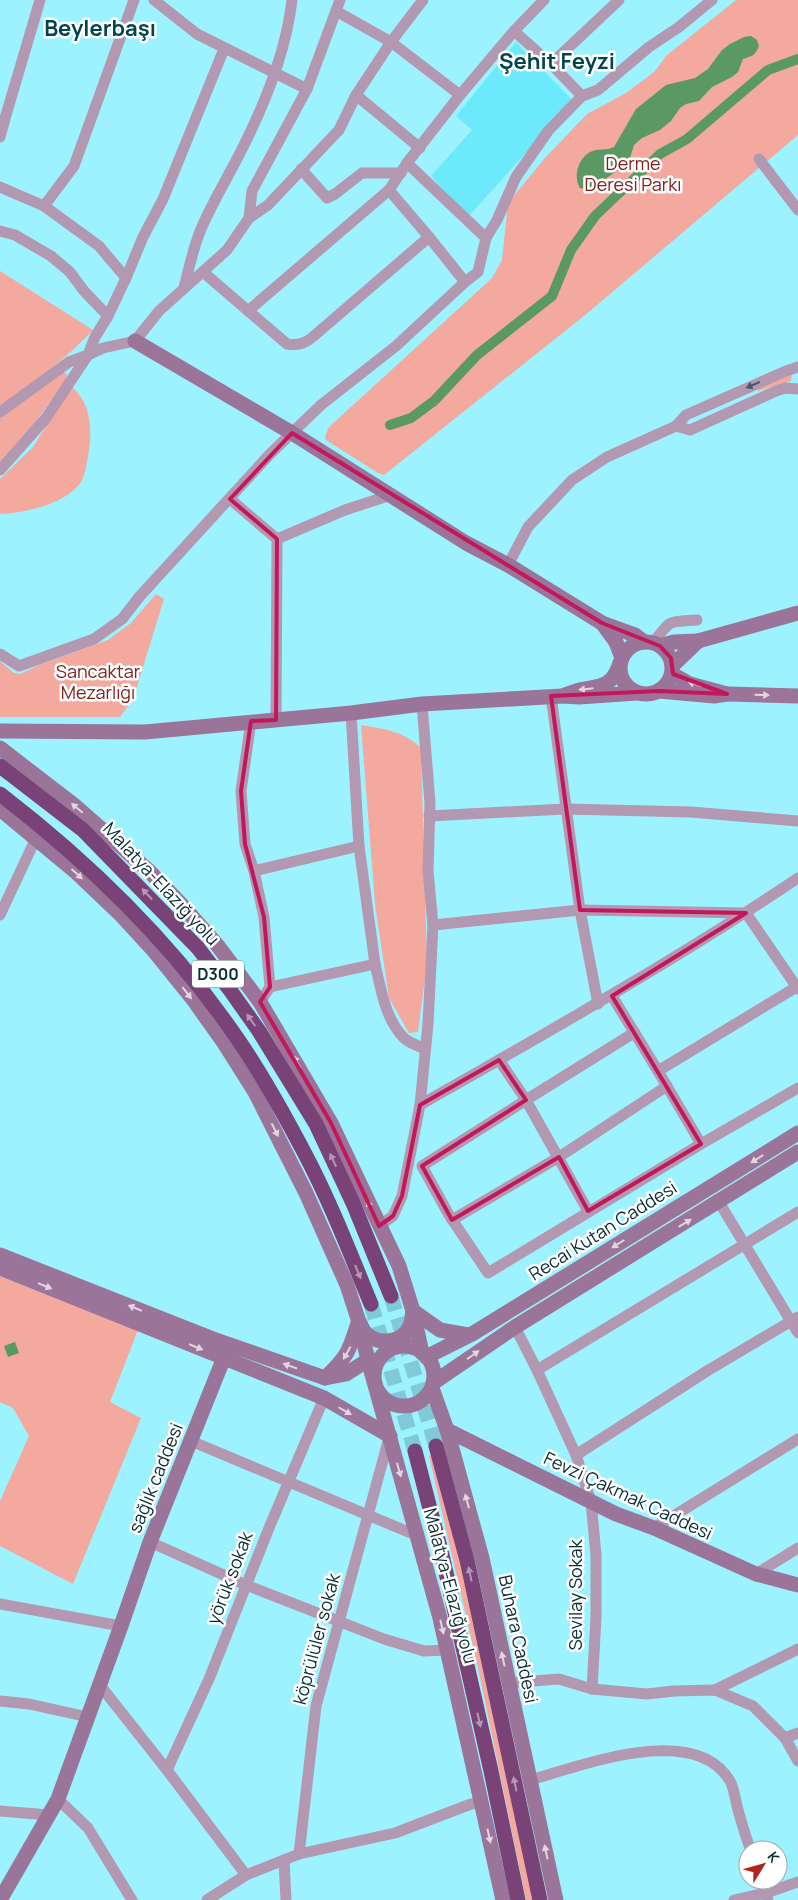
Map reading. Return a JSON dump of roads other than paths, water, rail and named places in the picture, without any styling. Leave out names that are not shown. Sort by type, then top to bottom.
[{"type":"highway","name":"Malatya-Elazığ yolu","points":[[0,766],[84,830],[198,948],[259,1031],[316,1124],[354,1203],[392,1296]]},
{"type":"highway","name":"D300","points":[[0,794],[44,828],[118,895],[164,945],[202,991],[238,1040],[270,1089],[305,1153],[332,1211],[371,1304]]},
{"type":"highway","points":[[436,1446],[467,1560],[540,1900]]},
{"type":"highway","points":[[415,1452],[442,1555],[518,1900]]},
{"type":"main road","points":[[135,341],[292,433],[466,543],[508,565],[602,623],[635,635],[666,651],[672,670],[690,684],[727,694]]},
{"type":"main road","points":[[557,696],[609,683],[618,671],[621,660],[631,647],[653,643],[698,640],[798,613]]},
{"type":"main road","points":[[602,623],[616,642],[621,660],[621,677],[630,689],[637,693],[644,695],[659,692],[698,695],[798,696]]},
{"type":"main road","points":[[659,692],[669,681],[672,670],[698,640]]},
{"type":"main road","points":[[0,731],[145,732],[352,713],[422,704],[557,696],[579,698],[637,693]]},
{"type":"main road","points":[[0,748],[74,806],[148,871],[180,903],[218,946],[260,1002],[331,1124],[400,1266],[424,1355],[434,1372],[432,1386],[425,1398],[416,1404],[400,1406],[384,1399],[374,1385],[375,1367],[384,1353],[401,1346],[412,1348],[424,1355]]},
{"type":"main road","name":"Malatya-Elazığ yolu","points":[[0,809],[36,838],[112,907],[154,951],[192,998],[256,1092],[306,1193],[348,1285],[359,1322],[374,1385],[418,1536],[448,1650],[503,1900]]},
{"type":"main road","name":"Recai Kutan Caddesi","points":[[424,1355],[468,1336],[798,1133]]},
{"type":"main road","name":"Recai Kutan Caddesi","points":[[432,1386],[515,1327],[798,1152]]},
{"type":"main road","points":[[0,1255],[227,1352],[324,1398],[390,1436]]},
{"type":"main road","points":[[0,1268],[227,1352],[325,1378],[346,1374],[368,1360]]},
{"type":"main road","points":[[411,1304],[440,1330],[468,1336]]},
{"type":"main road","points":[[359,1322],[366,1335],[375,1340],[390,1340],[404,1334],[410,1326],[411,1304]]},
{"type":"main road","points":[[325,1378],[343,1360],[351,1347],[359,1322]]},
{"type":"main road","name":"sağlık caddesi","points":[[0,1900],[58,1799],[150,1542],[227,1352]]},
{"type":"main road","name":"Buhara Caddesi","points":[[432,1386],[447,1430],[482,1558],[556,1900]]},
{"type":"main road","name":"Fevzi Çakmak Caddesi","points":[[447,1430],[591,1502],[756,1574],[798,1585]]},
{"type":"street","points":[[0,137],[2,122],[40,0]]},
{"type":"street","points":[[44,206],[74,166],[134,0]]},
{"type":"street","points":[[154,0],[197,34],[307,89]]},
{"type":"street","points":[[184,288],[201,229],[242,148],[275,74],[290,16],[292,0]]},
{"type":"street","points":[[0,412],[68,362],[103,348],[135,341],[159,311],[227,250],[249,218],[268,205],[339,130],[356,95],[391,42],[423,0]]},
{"type":"street","points":[[248,311],[390,190],[404,168],[460,95],[514,31],[544,0]]},
{"type":"street","points":[[551,64],[619,0]]},
{"type":"street","points":[[0,654],[19,666],[94,639],[122,619],[140,596],[292,433],[321,405],[396,346],[478,272],[486,238],[497,220],[516,177],[548,131],[582,96],[598,90],[649,47],[679,27],[712,0]]},
{"type":"street","points":[[249,218],[252,191],[307,89],[338,6],[391,42],[460,95]]},
{"type":"street","points":[[514,31],[551,64],[582,96]]},
{"type":"street","points":[[0,470],[46,418],[88,355],[163,199],[224,49]]},
{"type":"street","points":[[356,95],[420,148]]},
{"type":"street","points":[[759,159],[798,210]]},
{"type":"street","points":[[301,170],[327,198],[362,173],[404,168],[486,238]]},
{"type":"street","points":[[0,187],[44,206],[99,246],[126,278]]},
{"type":"street","points":[[390,190],[465,282]]},
{"type":"street","points":[[0,231],[15,235],[51,256],[70,272],[84,291],[108,316]]},
{"type":"street","points":[[202,272],[287,344],[295,346],[315,335],[429,237]]},
{"type":"street","points":[[508,565],[528,526],[572,480],[607,457],[676,426],[686,415],[786,371],[798,368]]},
{"type":"street","points":[[676,426],[690,430],[776,391],[785,388],[798,389]]},
{"type":"street","points":[[277,539],[345,510],[391,495]]},
{"type":"street","points":[[230,499],[277,539],[276,720]]},
{"type":"street","points":[[653,643],[664,627],[671,622],[697,620]]},
{"type":"street","points":[[557,696],[565,808],[580,910],[598,1004]]},
{"type":"street","points":[[379,1226],[393,1216],[402,1196],[420,1105],[426,1049],[433,925],[428,871],[429,816],[422,704]]},
{"type":"street","points":[[352,713],[359,846],[375,964],[388,1013],[396,1027],[405,1039],[426,1049]]},
{"type":"street","points":[[251,721],[241,791],[245,844],[254,871],[264,917],[270,987],[260,1002]]},
{"type":"street","points":[[429,816],[565,808],[691,812],[798,821]]},
{"type":"street","points":[[0,915],[36,838]]},
{"type":"street","points":[[254,871],[359,846]]},
{"type":"street","points":[[420,1105],[612,996],[746,913],[798,878]]},
{"type":"street","points":[[433,925],[580,910],[746,913]]},
{"type":"street","points":[[658,1071],[798,987],[746,913]]},
{"type":"street","points":[[270,987],[375,964]]},
{"type":"street","points":[[612,996],[701,1144]]},
{"type":"street","points":[[635,1034],[632,1034],[422,1166],[452,1220],[488,1274],[588,1211],[798,1088]]},
{"type":"street","points":[[499,1060],[526,1100],[588,1211]]},
{"type":"street","points":[[452,1220],[559,1157],[667,1086]]},
{"type":"street","points":[[719,1202],[794,1319],[798,1333]]},
{"type":"street","points":[[537,1370],[798,1212]]},
{"type":"street","points":[[576,1455],[707,1371],[794,1319]]},
{"type":"street","name":"Sevilay Sokak","points":[[515,1327],[576,1455],[591,1502],[596,1555],[596,1618],[592,1688]]},
{"type":"street","name":"yörük sokak","points":[[167,1770],[209,1678],[324,1398]]},
{"type":"street","name":"köprülüler sokak","points":[[299,1854],[316,1706],[390,1436]]},
{"type":"street","points":[[654,1528],[798,1439]]},
{"type":"street","points":[[191,1441],[418,1536]]},
{"type":"street","points":[[150,1542],[246,1585],[384,1639],[424,1651],[448,1650]]},
{"type":"street","points":[[756,1574],[798,1548]]},
{"type":"street","points":[[0,1604],[121,1626]]},
{"type":"street","points":[[715,1690],[798,1649]]},
{"type":"street","points":[[508,1684],[559,1679],[592,1688],[647,1694],[715,1690],[753,1706],[785,1738],[798,1760]]},
{"type":"street","points":[[99,1684],[167,1770],[246,1876]]},
{"type":"street","points":[[0,1701],[29,1704],[88,1717]]},
{"type":"street","points":[[785,1738],[798,1732]]},
{"type":"street","points":[[530,1780],[630,1752],[666,1750],[700,1755],[718,1766],[730,1782],[748,1840]]},
{"type":"street","points":[[58,1799],[88,1828],[132,1900]]},
{"type":"street","points":[[207,1900],[246,1876],[299,1854],[394,1833],[471,1804],[482,1803]]},
{"type":"street","points":[[0,1811],[49,1815]]},
{"type":"street","points":[[284,1860],[286,1900]]},
{"type":"street","points":[[734,1900],[767,1897],[798,1882]]},
{"type":"waterway","points":[[390,425],[411,418],[434,401],[477,355],[552,296],[571,250],[595,216],[660,154],[687,139],[768,70],[798,59]]},
{"type":"tunnel","points":[[391,1296],[436,1446]]},
{"type":"tunnel","points":[[371,1304],[415,1451]]},
{"type":"district","name":"Beylerbaşı","points":[[100,28]]},
{"type":"district","name":"Şehit Feyzi","points":[[557,61]]},
{"type":"park label","name":"Derme Deresi Parkı","points":[[633,174]]},
{"type":"park label","name":"Sancaktar Mezarlığı","points":[[98,682]]}]
